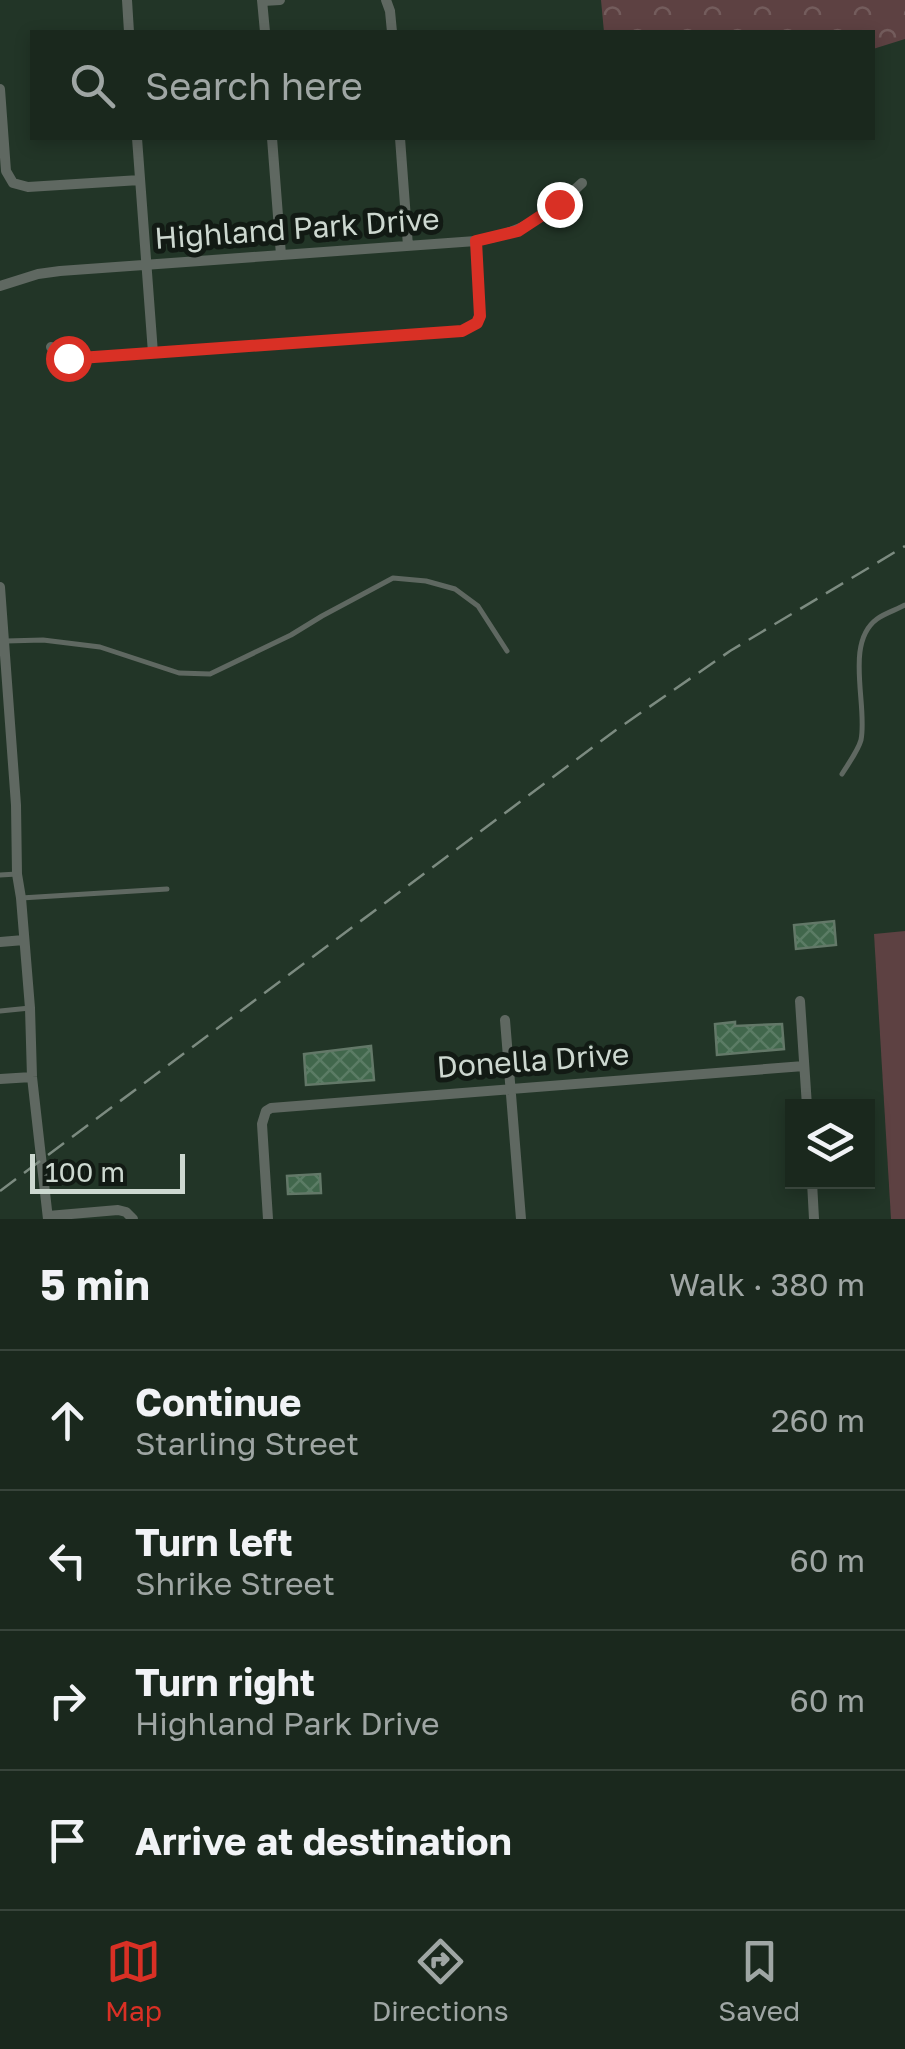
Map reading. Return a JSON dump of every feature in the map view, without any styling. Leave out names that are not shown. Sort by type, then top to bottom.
[{"type":"street","points":[[127,0],[129,30]]},
{"type":"street","points":[[265,30],[262,1],[280,0]]},
{"type":"street","points":[[386,0],[392,30]]},
{"type":"street","points":[[0,89],[6,171],[12,184],[28,187],[140,180]]},
{"type":"street","points":[[137,140],[152,353]]},
{"type":"street","points":[[272,140],[281,255]]},
{"type":"street","points":[[400,140],[408,246]]},
{"type":"street","name":"Highland Park Drive","points":[[0,286],[38,274],[476,241],[518,231],[538,220],[582,182]]},
{"type":"street","points":[[51,346],[60,354],[80,358],[462,331],[477,323],[481,307],[476,241]]},
{"type":"street","points":[[0,585],[6,736],[16,805],[17,874],[30,1008],[32,1077],[48,1218],[118,1210],[132,1218]]},
{"type":"street","points":[[0,806],[16,805]]},
{"type":"street","points":[[0,942],[24,940]]},
{"type":"street","points":[[800,1001],[806,1099]]},
{"type":"street","points":[[506,1020],[521,1219]]},
{"type":"street","name":"Donella Drive","points":[[268,1219],[262,1124],[266,1111],[278,1106],[804,1066]]},
{"type":"street","points":[[0,1079],[32,1077]]},
{"type":"street","points":[[812,1189],[814,1219]]},
{"type":"lane","points":[[3,641],[43,640],[100,647],[179,672],[210,674],[291,635],[393,578],[455,589],[478,606],[507,651]]},
{"type":"lane","points":[[842,774],[860,742],[862,711],[857,680],[862,642],[874,620],[905,605]]},
{"type":"lane","points":[[0,875],[17,874]]},
{"type":"lane","points":[[21,898],[168,889]]},
{"type":"lane","points":[[0,1010],[30,1008]]},
{"type":"green space","points":[[601,0],[905,0],[905,39],[875,48],[875,30],[604,30]]},
{"type":"green space","points":[[905,931],[905,1219],[891,1219],[874,934]]},
{"type":"building","points":[[834,921],[836,945],[796,949],[794,925]]},
{"type":"building","points":[[735,1022],[735,1026],[782,1024],[784,1049],[717,1055],[715,1024]]},
{"type":"building","points":[[371,1046],[374,1080],[306,1085],[304,1054]]},
{"type":"building","points":[[320,1174],[321,1193],[288,1194],[287,1176]]},
{"type":"railway","points":[[0,1191],[616,730],[730,651],[905,546]]},
{"type":"route","points":[[68,358],[462,331],[477,323],[480,316],[476,241],[518,231],[559,204]]}]
